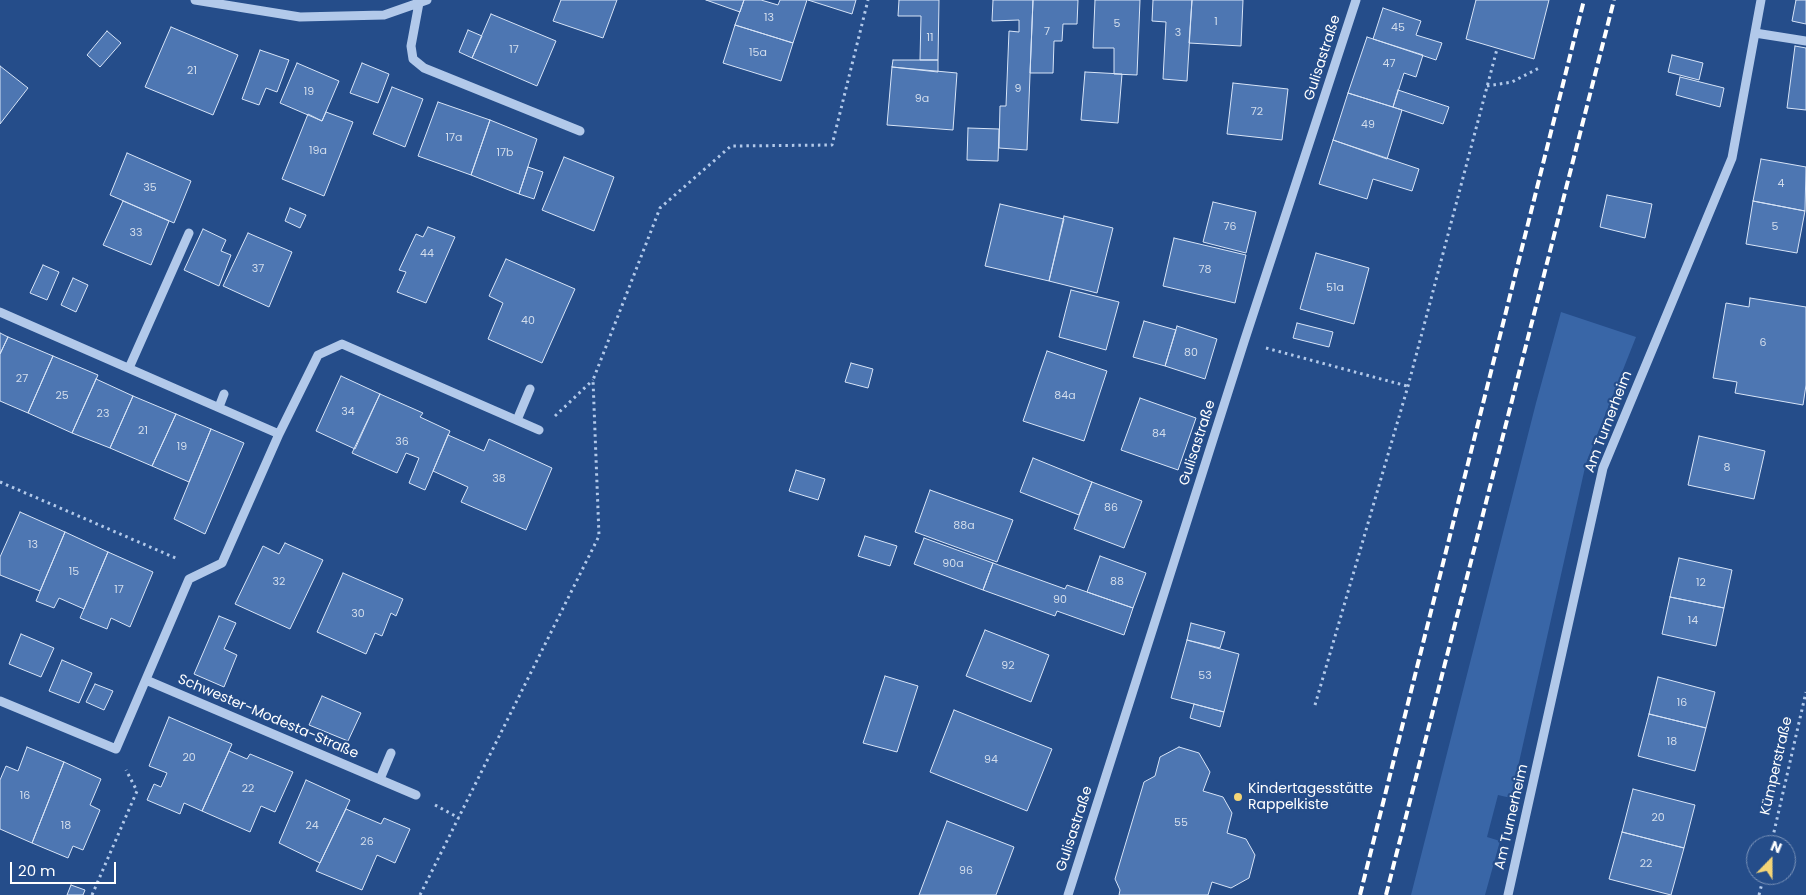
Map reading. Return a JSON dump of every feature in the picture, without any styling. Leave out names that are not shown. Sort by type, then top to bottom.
[{"type":"street","points":[[195,0],[300,17],[384,15],[423,1]]},
{"type":"street","name":"Gulisastraße","points":[[1068,895],[1244,342],[1356,0]]},
{"type":"street","name":"Am Turnerheim","points":[[1508,895],[1603,468],[1732,158],[1760,0]]},
{"type":"street","points":[[423,1],[412,46],[412,58],[424,68],[580,131]]},
{"type":"street","points":[[1754,33],[1806,40]]},
{"type":"street","points":[[128,368],[189,233]]},
{"type":"street","points":[[0,312],[280,434]]},
{"type":"street","points":[[0,700],[116,749],[189,580],[222,563],[280,434],[318,356],[342,344],[539,430]]},
{"type":"street","points":[[517,420],[530,389]]},
{"type":"street","points":[[219,407],[224,394]]},
{"type":"street","name":"Schwester-Modesta-Straße","points":[[146,680],[416,795]]},
{"type":"street","points":[[380,779],[392,753]]},
{"type":"path","points":[[420,895],[599,536],[594,380],[660,208],[732,146],[832,145],[868,0]]},
{"type":"path","points":[[1315,705],[1408,386],[1497,49]]},
{"type":"path","points":[[1487,86],[1512,82],[1540,68]]},
{"type":"path","points":[[1244,342],[1408,386]]},
{"type":"path","points":[[539,430],[594,380]]},
{"type":"path","points":[[0,482],[208,571]]},
{"type":"path","name":"Kümperstraße","points":[[1773,835],[1806,692]]},
{"type":"path","points":[[92,895],[137,790],[116,749]]},
{"type":"shaded area","points":[[1561,312],[1636,337],[1586,463],[1511,798],[1498,795],[1487,837],[1500,841],[1485,895],[1411,895],[1536,403]]},
{"type":"building","points":[[561,0],[617,0],[603,38],[553,21]]},
{"type":"building","points":[[706,0],[744,0],[740,12]]},
{"type":"building","points":[[744,0],[761,0],[778,5],[780,0],[807,0],[793,43],[735,25]]},
{"type":"building","points":[[808,0],[856,0],[852,14]]},
{"type":"building","points":[[899,0],[939,0],[938,60],[920,60],[921,16],[898,16]]},
{"type":"building","points":[[993,0],[1033,0],[1027,150],[999,148],[1000,106],[1006,106],[1009,31],[1019,32],[1019,20],[992,21]]},
{"type":"building","points":[[1033,0],[1078,0],[1077,24],[1063,24],[1062,41],[1054,41],[1053,73],[1030,73]]},
{"type":"building","points":[[1095,0],[1140,0],[1137,75],[1114,74],[1114,48],[1093,48]]},
{"type":"building","points":[[1153,0],[1192,0],[1187,81],[1163,79],[1166,22],[1152,21]]},
{"type":"building","points":[[1192,0],[1243,0],[1241,46],[1189,43]]},
{"type":"building","points":[[1476,0],[1549,0],[1534,59],[1466,39]]},
{"type":"building","points":[[1796,0],[1806,0],[1806,24],[1792,21]]},
{"type":"building","points":[[1383,8],[1421,21],[1416,35],[1442,43],[1436,60],[1373,39]]},
{"type":"building","points":[[491,14],[556,41],[537,86],[472,58]]},
{"type":"building","points":[[735,25],[793,43],[781,81],[723,63]]},
{"type":"building","points":[[171,27],[238,55],[213,115],[145,87]]},
{"type":"building","points":[[468,30],[482,36],[472,58],[459,52]]},
{"type":"building","points":[[107,31],[121,43],[100,67],[87,55]]},
{"type":"building","points":[[1367,37],[1423,55],[1416,77],[1404,73],[1393,107],[1348,93]]},
{"type":"building","points":[[1795,46],[1806,48],[1806,110],[1787,108]]},
{"type":"building","points":[[260,50],[289,60],[277,92],[266,88],[259,105],[242,99]]},
{"type":"building","points":[[1672,55],[1703,63],[1699,80],[1668,72]]},
{"type":"building","points":[[893,60],[938,60],[938,72],[892,67]]},
{"type":"building","points":[[297,63],[339,81],[322,121],[280,103]]},
{"type":"building","points":[[362,63],[389,74],[378,103],[350,93]]},
{"type":"building","points":[[0,66],[28,88],[0,124]]},
{"type":"building","points":[[892,67],[957,73],[953,130],[887,125]]},
{"type":"building","points":[[1085,72],[1122,74],[1118,123],[1081,120]]},
{"type":"building","points":[[1680,77],[1724,88],[1720,107],[1676,95]]},
{"type":"building","points":[[1233,83],[1288,89],[1282,140],[1227,134]]},
{"type":"building","points":[[392,87],[423,99],[405,147],[373,134]]},
{"type":"building","points":[[1398,90],[1449,107],[1443,124],[1393,107]]},
{"type":"building","points":[[1348,93],[1402,110],[1387,159],[1333,140]]},
{"type":"building","points":[[438,102],[490,120],[471,175],[418,156]]},
{"type":"building","points":[[326,112],[353,122],[324,196],[282,179],[308,114],[322,121]]},
{"type":"building","points":[[490,120],[537,139],[519,194],[471,175]]},
{"type":"building","points":[[968,128],[999,129],[998,161],[967,160]]},
{"type":"building","points":[[1333,140],[1419,169],[1412,191],[1373,179],[1367,199],[1319,184]]},
{"type":"building","points":[[127,153],[191,181],[174,223],[110,195]]},
{"type":"building","points":[[564,157],[614,177],[594,231],[542,210]]},
{"type":"building","points":[[1761,159],[1806,167],[1805,211],[1753,201]]},
{"type":"building","points":[[528,167],[543,172],[534,199],[519,194]]},
{"type":"building","points":[[1607,195],[1652,204],[1645,238],[1600,227]]},
{"type":"building","points":[[123,201],[169,221],[151,265],[103,245]]},
{"type":"building","points":[[1753,201],[1805,211],[1797,253],[1746,244]]},
{"type":"building","points":[[1213,202],[1256,212],[1246,253],[1203,242]]},
{"type":"building","points":[[1000,204],[1064,219],[1049,281],[985,266]]},
{"type":"building","points":[[290,208],[306,215],[300,228],[285,221]]},
{"type":"building","points":[[1064,216],[1113,228],[1097,293],[1049,281]]},
{"type":"building","points":[[428,227],[455,237],[426,303],[397,292],[406,272],[399,270],[416,234],[423,237]]},
{"type":"building","points":[[203,229],[226,240],[221,251],[231,255],[219,286],[184,270]]},
{"type":"building","points":[[248,233],[292,252],[269,307],[223,286]]},
{"type":"building","points":[[1174,238],[1246,255],[1235,303],[1163,286]]},
{"type":"building","points":[[1316,253],[1369,268],[1354,324],[1300,309]]},
{"type":"building","points":[[506,259],[575,289],[542,363],[488,339],[503,303],[489,296]]},
{"type":"building","points":[[43,265],[59,272],[47,300],[30,293]]},
{"type":"building","points":[[73,278],[88,285],[76,312],[61,305]]},
{"type":"building","points":[[1071,290],[1119,302],[1106,350],[1059,337]]},
{"type":"building","points":[[1750,298],[1806,307],[1806,385],[1803,405],[1735,393],[1737,382],[1713,378],[1726,303],[1749,307]]},
{"type":"building","points":[[1144,321],[1176,330],[1165,366],[1133,357]]},
{"type":"building","points":[[1297,323],[1333,332],[1329,347],[1293,338]]},
{"type":"building","points":[[1177,326],[1217,339],[1205,379],[1165,366]]},
{"type":"building","points":[[0,333],[8,337],[0,354]]},
{"type":"building","points":[[8,337],[53,356],[28,413],[0,401],[0,354]]},
{"type":"building","points":[[1047,351],[1107,371],[1084,441],[1023,421]]},
{"type":"building","points":[[53,356],[98,375],[72,433],[28,413]]},
{"type":"building","points":[[851,363],[873,369],[868,388],[845,382]]},
{"type":"building","points":[[341,376],[380,394],[355,449],[316,431]]},
{"type":"building","points":[[96,379],[133,396],[110,448],[72,433]]},
{"type":"building","points":[[380,394],[423,413],[420,417],[450,431],[425,490],[409,483],[419,458],[406,453],[397,473],[352,453]]},
{"type":"building","points":[[133,396],[176,414],[152,466],[110,448]]},
{"type":"building","points":[[1140,398],[1196,418],[1178,470],[1121,450]]},
{"type":"building","points":[[176,414],[211,429],[189,482],[152,466]]},
{"type":"building","points":[[211,429],[244,443],[205,534],[174,519]]},
{"type":"building","points":[[448,435],[484,451],[489,439],[552,468],[526,530],[461,502],[468,487],[433,471]]},
{"type":"building","points":[[1699,436],[1765,451],[1754,499],[1688,485]]},
{"type":"building","points":[[1033,458],[1092,482],[1079,515],[1020,492]]},
{"type":"building","points":[[796,470],[825,479],[818,500],[789,491]]},
{"type":"building","points":[[1092,482],[1142,501],[1124,548],[1074,529]]},
{"type":"building","points":[[930,490],[1013,520],[997,562],[915,532]]},
{"type":"building","points":[[20,512],[65,532],[40,591],[0,575],[0,557]]},
{"type":"building","points":[[65,532],[108,552],[84,609],[59,598],[54,608],[36,601]]},
{"type":"building","points":[[865,536],[897,546],[890,566],[858,556]]},
{"type":"building","points":[[924,538],[993,563],[983,590],[914,564]]},
{"type":"building","points":[[285,543],[323,560],[290,629],[235,604],[263,546],[279,554]]},
{"type":"building","points":[[108,552],[153,572],[130,627],[111,618],[107,629],[80,618]]},
{"type":"building","points":[[1100,556],[1146,573],[1133,608],[1087,592]]},
{"type":"building","points":[[1679,558],[1732,570],[1724,608],[1670,597]]},
{"type":"building","points":[[993,563],[1065,589],[1067,585],[1133,608],[1124,635],[1057,611],[1055,616],[983,590]]},
{"type":"building","points":[[343,573],[403,599],[396,616],[391,613],[382,636],[375,633],[366,654],[317,632]]},
{"type":"building","points":[[1670,597],[1724,608],[1716,646],[1662,634]]},
{"type":"building","points":[[219,616],[236,623],[224,649],[237,655],[224,687],[194,674]]},
{"type":"building","points":[[1191,623],[1225,632],[1220,648],[1187,640]]},
{"type":"building","points":[[985,630],[1049,655],[1031,702],[966,676]]},
{"type":"building","points":[[21,634],[54,648],[41,677],[9,664]]},
{"type":"building","points":[[1187,640],[1239,654],[1224,712],[1171,698]]},
{"type":"building","points":[[62,660],[92,673],[79,703],[49,691]]},
{"type":"building","points":[[885,676],[918,686],[897,752],[863,743]]},
{"type":"building","points":[[1658,677],[1715,692],[1706,728],[1649,714]]},
{"type":"building","points":[[95,684],[113,691],[104,710],[86,702]]},
{"type":"building","points":[[322,696],[361,713],[348,741],[309,725]]},
{"type":"building","points":[[1194,704],[1224,712],[1220,727],[1190,718]]},
{"type":"building","points":[[954,710],[1052,749],[1027,811],[930,772]]},
{"type":"building","points":[[1649,714],[1706,728],[1695,771],[1638,756]]},
{"type":"building","points":[[169,717],[232,744],[202,811],[184,803],[180,814],[147,800],[154,784],[161,787],[167,773],[149,766]]},
{"type":"building","points":[[27,747],[64,762],[32,843],[0,829],[0,780],[6,766],[18,771]]},
{"type":"building","points":[[1179,747],[1199,753],[1210,772],[1203,791],[1223,797],[1232,813],[1227,833],[1246,839],[1255,855],[1249,878],[1231,888],[1212,882],[1208,895],[1119,895],[1120,890],[1115,879],[1144,782],[1155,776],[1160,757]]},
{"type":"building","points":[[229,751],[247,759],[250,754],[293,772],[275,812],[261,806],[250,832],[202,811]]},
{"type":"building","points":[[64,762],[101,779],[90,805],[100,810],[83,850],[73,846],[68,858],[32,843]]},
{"type":"building","points":[[306,780],[350,800],[320,863],[279,843]]},
{"type":"building","points":[[1633,789],[1695,805],[1684,848],[1622,832]]},
{"type":"building","points":[[346,809],[381,824],[384,818],[410,829],[395,863],[377,855],[362,890],[316,871]]},
{"type":"building","points":[[947,821],[1014,847],[996,895],[919,895]]},
{"type":"building","points":[[1622,832],[1684,848],[1671,895],[1609,879]]},
{"type":"building","points":[[71,885],[85,890],[83,895],[67,895]]},
{"type":"railway","points":[[1360,895],[1584,0]]},
{"type":"railway","points":[[1386,895],[1614,0]]},
{"type":"place","name":"Kindertagesstätte Rappelkiste","points":[[1238,797]]}]
